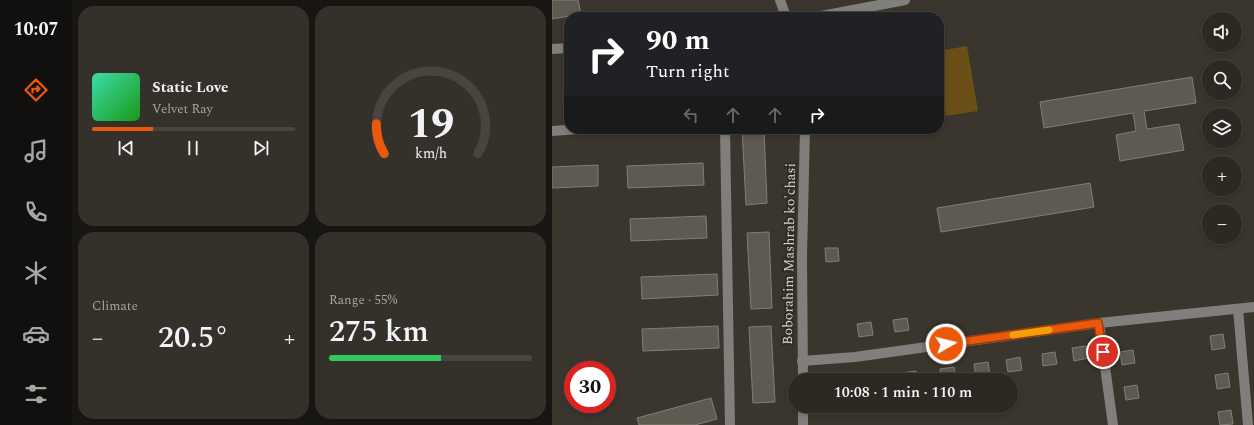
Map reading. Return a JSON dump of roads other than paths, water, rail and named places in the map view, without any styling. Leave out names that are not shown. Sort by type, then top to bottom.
[{"type":"street","points":[[780,0],[784,12]]},
{"type":"street","points":[[842,12],[905,0]]},
{"type":"street","points":[[552,49],[564,48]]},
{"type":"street","points":[[552,131],[564,130]]},
{"type":"street","points":[[725,134],[730,425]]},
{"type":"street","name":"Boborahim Mashrab ko'chasi","points":[[802,373],[805,134]]},
{"type":"street","points":[[802,361],[855,357],[1098,323],[1254,307]]},
{"type":"street","points":[[1238,309],[1248,425]]},
{"type":"street","points":[[1098,323],[1113,425]]},
{"type":"street","points":[[803,413],[803,425]]}]
